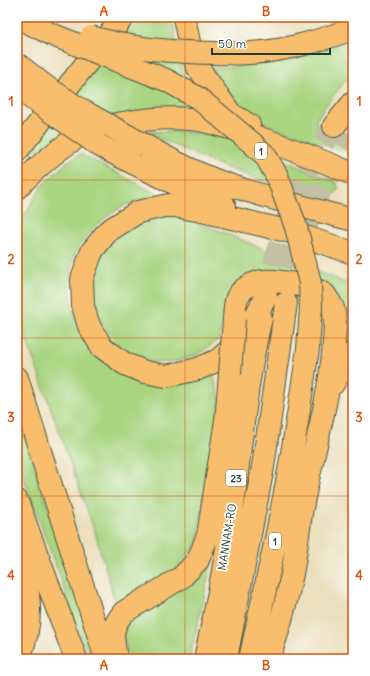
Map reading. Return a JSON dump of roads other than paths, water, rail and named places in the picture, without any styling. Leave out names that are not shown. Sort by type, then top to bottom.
[{"type":"main road","name":"1","points":[[17,17],[53,35],[166,80],[198,98],[252,142],[265,155],[277,176],[296,226],[310,283],[311,307],[308,349],[292,452],[274,547],[250,659]]},
{"type":"main road","points":[[42,17],[83,34],[131,47],[174,52],[251,53],[271,51],[292,47],[353,29]]},
{"type":"main road","points":[[17,151],[123,17]]},
{"type":"main road","points":[[184,17],[190,46],[197,66],[231,114],[280,145]]},
{"type":"main road","points":[[17,64],[45,86],[198,195],[291,232],[353,253]]},
{"type":"main road","points":[[17,88],[100,146],[170,160],[217,180],[302,207],[353,220]]},
{"type":"main road","points":[[334,126],[353,103]]},
{"type":"main road","points":[[17,188],[34,170],[64,146],[86,133],[113,124],[146,119],[189,119],[228,127],[280,145],[353,174]]},
{"type":"main road","points":[[276,300],[244,337],[218,360],[198,369],[166,376],[145,372],[125,364],[102,347],[89,326],[83,306],[82,279],[92,251],[108,231],[138,212],[169,205],[202,211],[291,232]]},
{"type":"main road","points":[[116,659],[113,636],[114,626],[117,619],[124,612],[182,578],[198,560],[208,535],[226,420],[236,300],[240,293],[258,281],[284,282],[318,291],[324,295],[332,307],[334,317],[334,342],[331,375],[326,402],[304,495],[290,583],[269,659]]},
{"type":"main road","name":"MANNAM-RO","points":[[205,659],[229,534],[249,381],[276,300]]},
{"type":"main road","name":"MANNAM-RO","points":[[226,659],[263,467],[276,300]]},
{"type":"main road","points":[[326,402],[335,379],[353,353]]},
{"type":"main road","points":[[17,378],[106,659]]},
{"type":"main road","points":[[17,501],[76,659]]},
{"type":"main road","points":[[17,544],[28,586],[30,605],[27,632],[22,652],[18,659]]},
{"type":"tunnel","points":[[266,297],[282,235],[294,199],[317,152],[334,126]]},
{"type":"tunnel","points":[[287,302],[306,227],[321,188],[353,136]]}]
